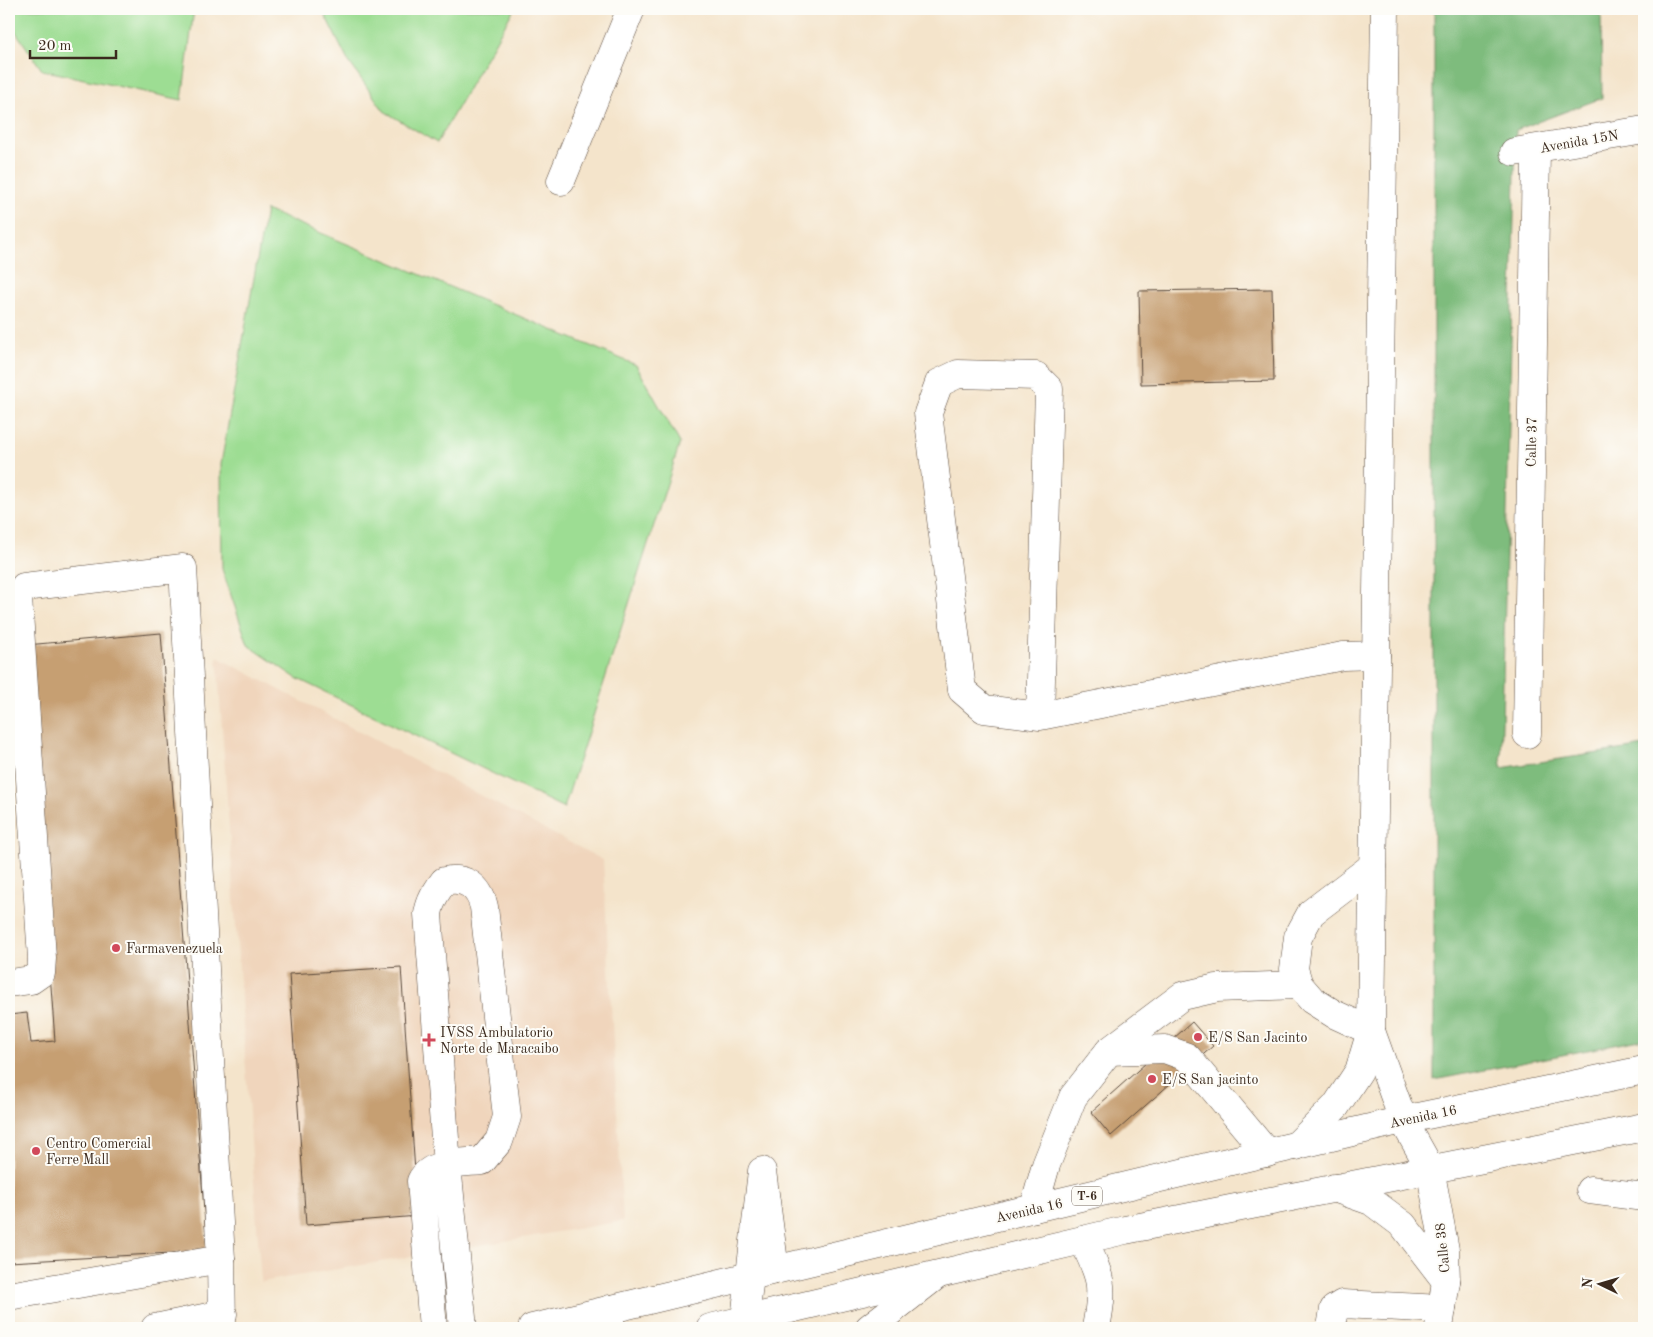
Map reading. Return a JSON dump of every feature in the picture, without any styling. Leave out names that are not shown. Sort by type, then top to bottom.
[{"type":"main road","points":[[561,181],[631,9]]},
{"type":"main road","points":[[1296,1146],[1336,1106],[1360,1071],[1371,1031],[1385,9]]},
{"type":"main road","name":"Avenida 15N","points":[[1525,150],[1644,130]]},
{"type":"main road","name":"Calle 37","points":[[1525,150],[1527,734]]},
{"type":"main road","points":[[1040,716],[1049,389],[1036,376],[958,374],[939,383],[928,413],[962,690],[984,709],[1040,716],[1343,656],[1376,655]]},
{"type":"main road","points":[[9,983],[31,980],[41,973],[42,958],[18,598],[24,587],[183,568],[223,1321],[155,1328]]},
{"type":"main road","points":[[1371,1031],[1334,1014],[1312,1000],[1299,985],[1294,969],[1298,937],[1311,913],[1373,866]]},
{"type":"main road","points":[[433,1328],[422,1181],[434,1168],[447,1165],[482,1160],[499,1141],[507,1117],[484,907],[481,896],[475,887],[458,879],[444,881],[432,898],[428,914],[447,1165],[463,1328]]},
{"type":"main road","points":[[1034,1208],[1046,1165],[1074,1097],[1109,1051],[1182,996],[1218,988],[1299,985]]},
{"type":"main road","name":"Calle 38","points":[[1371,1031],[1403,1120],[1430,1168],[1445,1250],[1446,1281],[1440,1318]]},
{"type":"main road","points":[[1109,1051],[1165,1049],[1187,1057],[1267,1153]]},
{"type":"main road","name":"Avenida 16","points":[[532,1328],[610,1319],[775,1270],[1403,1120],[1644,1070]]},
{"type":"main road","points":[[710,1328],[1083,1240],[1430,1168],[1644,1127]]},
{"type":"main road","points":[[744,1328],[762,1171],[775,1270]]},
{"type":"main road","points":[[1333,1188],[1371,1201],[1403,1225],[1446,1281]]},
{"type":"main road","points":[[1590,1190],[1644,1197]]},
{"type":"main road","points":[[1083,1240],[1099,1271],[1102,1296],[1096,1328]]},
{"type":"main road","points":[[9,1296],[221,1259]]},
{"type":"main road","points":[[869,1328],[936,1275]]},
{"type":"main road","points":[[1331,1328],[1334,1309],[1342,1304],[1440,1318]]},
{"type":"shaded area","name":"IVSS Ambulatorio Norte de Maracaibo","points":[[217,657],[603,860],[623,1221],[261,1282]]},
{"type":"green space","points":[[9,9],[194,9],[182,100],[42,70],[9,22]]},
{"type":"green space","points":[[322,9],[514,9],[437,143],[384,111],[347,59]]},
{"type":"green space","points":[[1434,9],[1601,9],[1602,98],[1516,130],[1501,768],[1644,746],[1644,1039],[1434,1080]]},
{"type":"green space","points":[[266,210],[636,365],[680,443],[564,808],[296,678],[248,645],[222,569],[221,464]]},
{"type":"building","points":[[1272,289],[1274,381],[1141,384],[1139,291]]},
{"type":"building","name":"Farmavenezuela","points":[[161,633],[207,1251],[9,1262],[9,1015],[27,1013],[31,1043],[55,1041],[26,645]]},
{"type":"building","points":[[401,967],[418,1216],[306,1225],[289,974]]},
{"type":"building","name":"E/S San jacinto","points":[[1192,1022],[1213,1046],[1111,1136],[1091,1112]]},
{"type":"place","name":"Farmavenezuela","points":[[116,948]]},
{"type":"place","name":"E/S San Jacinto","points":[[1198,1037]]},
{"type":"place","name":"IVSS Ambulatorio Norte de Maracaibo","points":[[429,1040]]},
{"type":"place","name":"E/S San jacinto","points":[[1152,1079]]},
{"type":"place","name":"Centro Comercial Ferre Mall","points":[[36,1151]]}]
